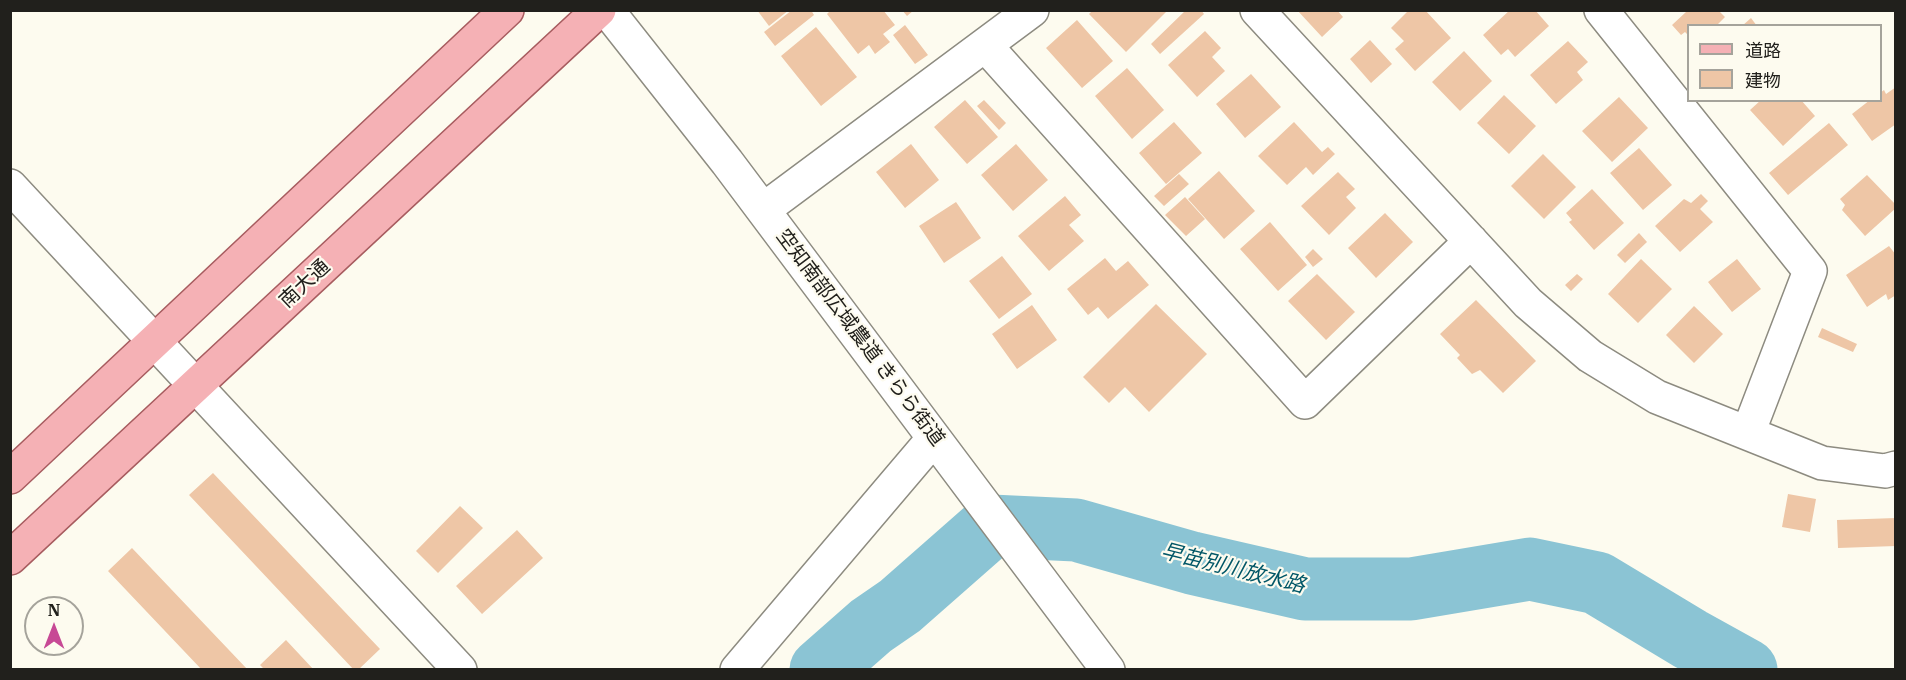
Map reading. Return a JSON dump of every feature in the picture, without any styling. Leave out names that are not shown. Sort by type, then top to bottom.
[{"type":"main road","points":[[10,477],[507,10]]},
{"type":"main road","name":"南大通","points":[[10,558],[600,10]]},
{"type":"street","name":"空知南部広域農道 きらら街道","points":[[607,10],[763,210],[1108,669]]},
{"type":"street","points":[[763,210],[1032,10]]},
{"type":"street","points":[[1257,10],[1528,303],[1590,356],[1657,397],[1822,464],[1885,471],[1896,468]]},
{"type":"street","points":[[1601,10],[1810,271],[1748,433]]},
{"type":"street","points":[[985,45],[1305,402],[1471,241]]},
{"type":"street","points":[[10,186],[460,669]]},
{"type":"street","points":[[737,669],[934,438]]},
{"type":"building","points":[[757,10],[789,10],[769,26]]},
{"type":"building","points":[[792,10],[811,10],[814,15],[775,46],[764,32]]},
{"type":"building","points":[[831,10],[883,10],[895,25],[883,34],[890,42],[875,54],[869,45],[858,54],[827,14]]},
{"type":"building","points":[[902,10],[914,10],[907,16]]},
{"type":"building","points":[[1093,10],[1168,10],[1126,52],[1089,14]]},
{"type":"building","points":[[1186,10],[1201,10],[1204,14],[1160,54],[1151,44]]},
{"type":"building","points":[[1297,10],[1337,10],[1343,17],[1322,37]]},
{"type":"building","points":[[1409,10],[1425,10],[1451,38],[1415,71],[1395,49],[1404,41],[1391,28]]},
{"type":"building","points":[[1510,10],[1535,10],[1549,26],[1515,57],[1508,49],[1501,55],[1483,35]]},
{"type":"building","points":[[1684,10],[1722,10],[1720,12],[1725,17],[1718,24],[1687,24],[1687,34],[1685,32],[1681,35],[1672,25],[1686,12]]},
{"type":"building","points":[[1751,18],[1756,24],[1744,24]]},
{"type":"building","points":[[1077,20],[1113,61],[1082,88],[1046,48]]},
{"type":"building","points":[[905,25],[928,55],[915,64],[893,35]]},
{"type":"building","points":[[816,27],[857,77],[821,106],[781,56]]},
{"type":"building","points":[[1205,31],[1221,48],[1212,57],[1225,71],[1197,97],[1168,65]]},
{"type":"building","points":[[1370,40],[1392,64],[1371,83],[1350,59]]},
{"type":"building","points":[[1568,41],[1588,62],[1577,72],[1583,80],[1556,104],[1530,75]]},
{"type":"building","points":[[1464,51],[1492,81],[1460,111],[1432,82]]},
{"type":"building","points":[[1127,68],[1164,110],[1132,139],[1095,96]]},
{"type":"building","points":[[1251,74],[1281,107],[1245,138],[1216,104]]},
{"type":"building","points":[[1896,87],[1896,124],[1872,141],[1852,114],[1867,102],[1882,102],[1882,92],[1884,90],[1886,94]]},
{"type":"building","points":[[1504,95],[1536,126],[1509,154],[1477,123]]},
{"type":"building","points":[[1619,97],[1648,128],[1612,162],[1582,131]]},
{"type":"building","points":[[965,100],[998,137],[967,164],[934,127]]},
{"type":"building","points":[[984,100],[1006,123],[999,130],[977,106]]},
{"type":"building","points":[[1759,102],[1803,102],[1815,116],[1783,146],[1750,110]]},
{"type":"building","points":[[1174,122],[1202,153],[1166,184],[1139,153]]},
{"type":"building","points":[[1294,122],[1322,152],[1328,147],[1335,154],[1313,175],[1306,167],[1287,185],[1258,156]]},
{"type":"building","points":[[1829,123],[1848,145],[1788,195],[1769,173]]},
{"type":"building","points":[[911,144],[939,180],[905,208],[876,172]]},
{"type":"building","points":[[1016,144],[1048,180],[1013,211],[981,175]]},
{"type":"building","points":[[1639,148],[1672,185],[1643,210],[1610,173]]},
{"type":"building","points":[[1543,154],[1576,187],[1544,219],[1511,186]]},
{"type":"building","points":[[1219,171],[1255,211],[1224,239],[1188,199]]},
{"type":"building","points":[[1338,172],[1355,189],[1346,197],[1356,208],[1329,235],[1301,206]]},
{"type":"building","points":[[1179,174],[1189,184],[1164,206],[1154,196]]},
{"type":"building","points":[[1867,175],[1896,205],[1896,208],[1865,236],[1842,210],[1845,205],[1840,199]]},
{"type":"building","points":[[1592,189],[1624,223],[1594,250],[1569,222],[1572,220],[1566,213]]},
{"type":"building","points":[[1701,194],[1708,201],[1700,209],[1713,222],[1680,252],[1655,226],[1684,199],[1691,203]]},
{"type":"building","points":[[1065,196],[1081,215],[1069,225],[1084,241],[1049,271],[1018,236]]},
{"type":"building","points":[[1185,197],[1205,219],[1186,236],[1165,215]]},
{"type":"building","points":[[956,202],[981,238],[944,263],[919,226]]},
{"type":"building","points":[[1385,213],[1413,242],[1376,278],[1348,248]]},
{"type":"building","points":[[1270,222],[1307,265],[1278,291],[1240,249]]},
{"type":"building","points":[[1639,233],[1647,242],[1625,263],[1617,255]]},
{"type":"building","points":[[1889,246],[1896,255],[1896,295],[1888,300],[1886,294],[1867,307],[1846,275]]},
{"type":"building","points":[[1313,249],[1323,259],[1313,267],[1305,257]]},
{"type":"building","points":[[1002,256],[1032,294],[999,319],[969,281]]},
{"type":"building","points":[[1105,258],[1116,271],[1128,261],[1149,285],[1108,319],[1098,307],[1088,315],[1067,289]]},
{"type":"building","points":[[1641,259],[1672,289],[1638,323],[1608,294]]},
{"type":"building","points":[[1737,259],[1761,289],[1732,312],[1708,282]]},
{"type":"building","points":[[1317,274],[1355,312],[1326,340],[1288,301]]},
{"type":"building","points":[[1577,274],[1583,279],[1571,291],[1565,285]]},
{"type":"building","points":[[1476,300],[1536,361],[1503,393],[1480,370],[1472,374],[1457,358],[1460,355],[1440,334]]},
{"type":"building","points":[[1156,304],[1207,354],[1149,412],[1125,387],[1109,403],[1083,377]]},
{"type":"building","points":[[1032,305],[1057,340],[1017,369],[992,334]]},
{"type":"building","points":[[1694,306],[1723,334],[1694,363],[1666,335]]},
{"type":"building","points":[[1822,328],[1857,344],[1853,352],[1818,337]]},
{"type":"building","points":[[213,473],[380,649],[358,670],[354,670],[189,495]]},
{"type":"building","points":[[1788,494],[1816,499],[1810,532],[1782,527]]},
{"type":"building","points":[[460,506],[483,528],[438,573],[416,551]]},
{"type":"building","points":[[1896,518],[1896,546],[1838,548],[1837,520]]},
{"type":"building","points":[[517,530],[543,558],[482,614],[456,586]]},
{"type":"building","points":[[132,548],[248,670],[202,670],[108,571]]},
{"type":"building","points":[[286,640],[314,670],[265,670],[260,665]]},
{"type":"waterway","name":"早苗別川放水路","points":[[821,670],[871,626],[900,606],[991,526],[1076,530],[1192,563],[1305,589],[1411,589],[1530,569],[1597,583],[1746,670]]}]
